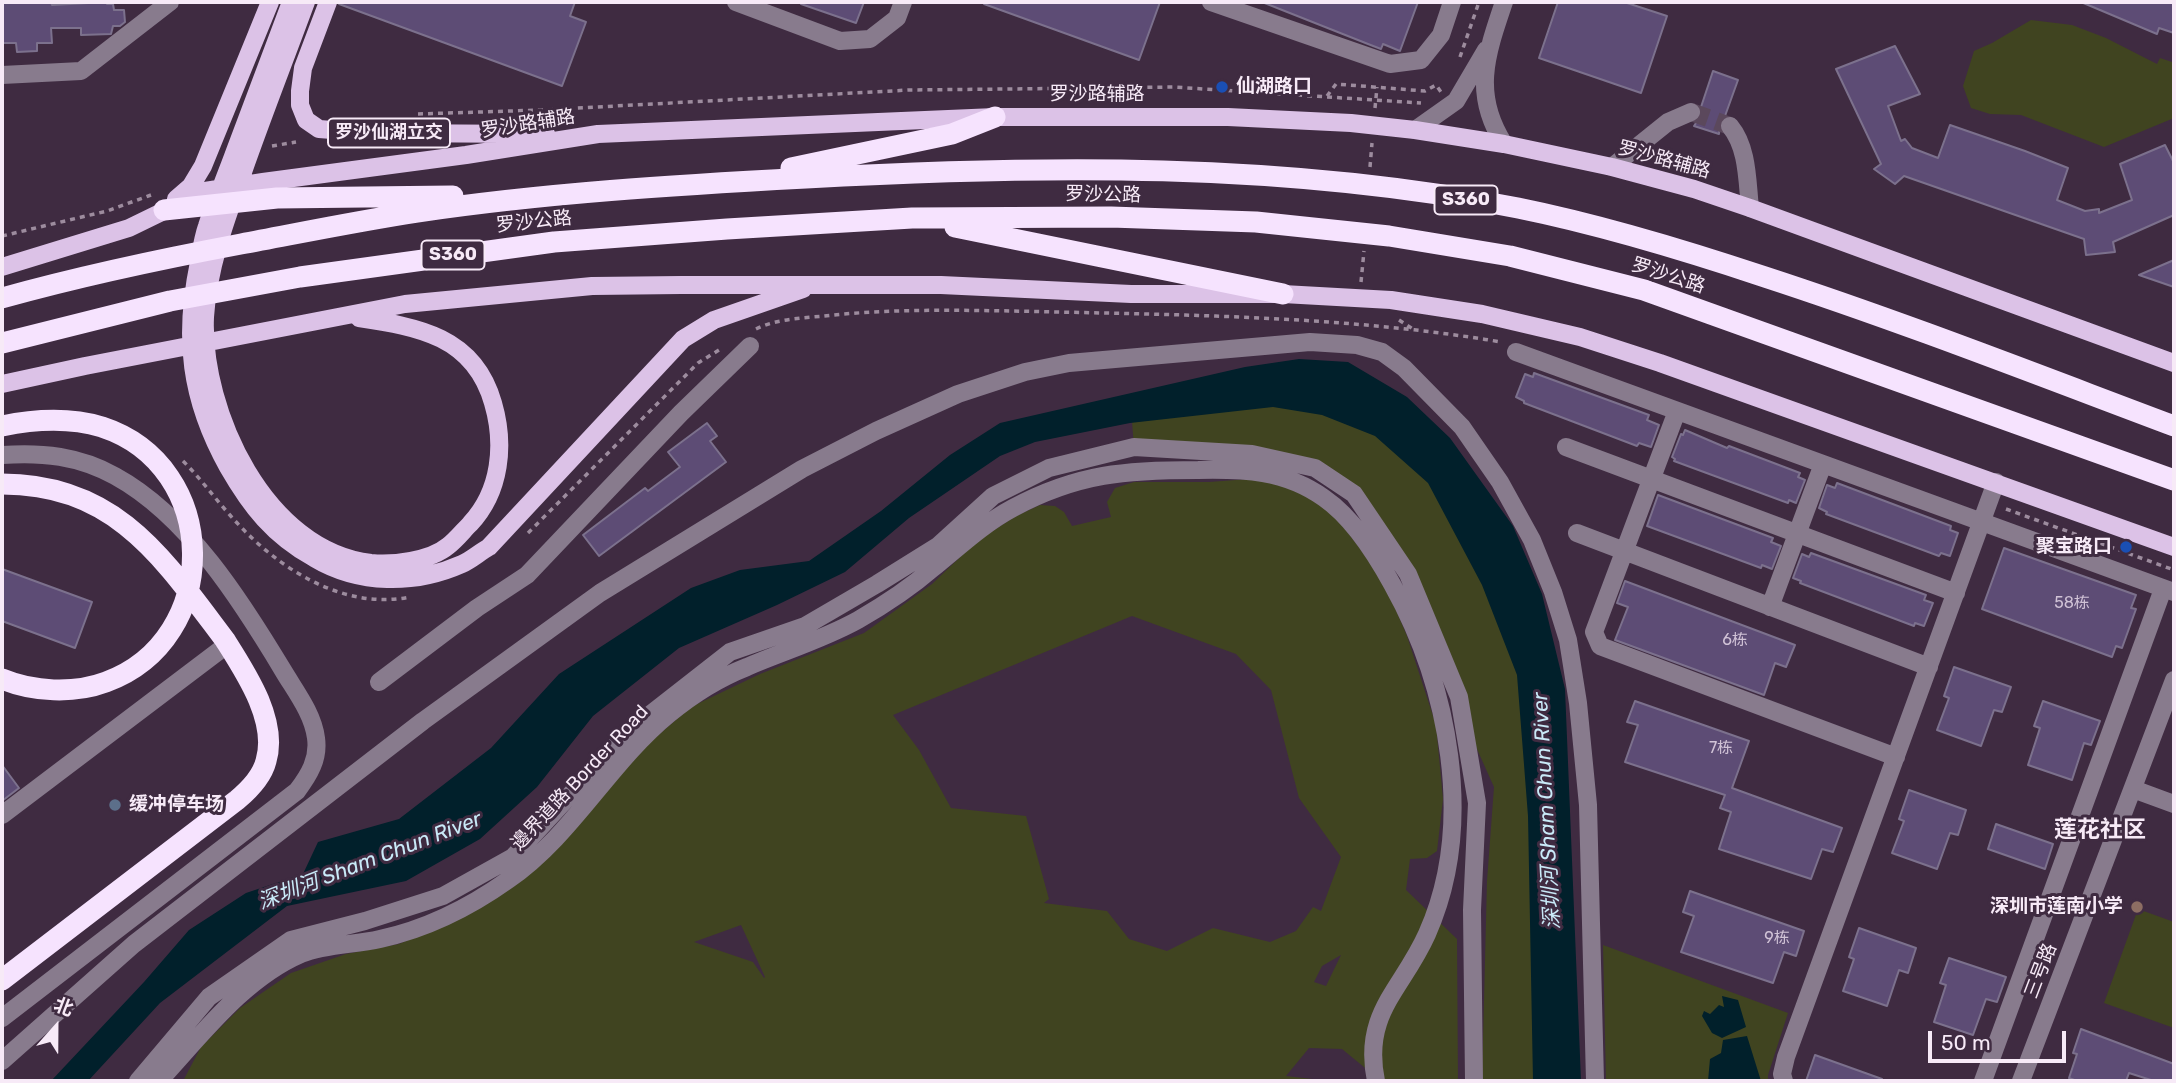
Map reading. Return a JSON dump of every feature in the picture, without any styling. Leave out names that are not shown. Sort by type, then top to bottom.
[{"type":"highway","points":[[723,182],[952,134],[995,117]]},
{"type":"highway","name":"罗沙公路","points":[[2,298],[150,261],[418,212],[553,196],[723,182],[914,172],[1111,170],[1275,177],[1393,188],[1517,208],[1655,240],[1824,296],[2174,426]]},
{"type":"highway","points":[[160,202],[277,198],[553,196]]},
{"type":"highway","name":"罗沙公路","points":[[2,343],[170,302],[300,277],[554,242],[912,218],[1111,217],[1256,222],[1389,236],[1510,256],[1644,290],[2174,480]]},
{"type":"highway","points":[[912,218],[1281,303]]},
{"type":"highway","points":[[2,426],[44,419],[83,422],[104,428],[137,445],[154,459],[177,490],[191,530],[193,551],[190,588],[179,616],[165,640],[137,667],[107,682],[78,689],[33,688],[2,679]]},
{"type":"highway","points":[[2,484],[49,488],[88,502],[120,520],[155,551],[227,642],[257,699],[268,733],[266,763],[259,777],[237,800],[2,980]]},
{"type":"main road","points":[[160,202],[191,186],[203,166],[270,2]]},
{"type":"main road","points":[[291,2],[206,228],[190,318],[190,351],[203,415],[239,486],[261,518],[292,546],[319,562],[358,569],[390,580],[422,578],[463,564],[489,547],[683,339],[713,320],[819,284]]},
{"type":"main road","points":[[306,2],[221,235],[205,317],[206,348],[218,408],[251,477],[273,508],[300,533],[358,569],[418,559],[445,548],[482,511],[490,493],[501,439],[491,394],[480,372],[461,352],[437,335],[409,326],[348,317]]},
{"type":"main road","name":"罗沙仙湖立交","points":[[328,2],[303,68],[300,105],[306,120],[319,129],[372,133],[598,134]]},
{"type":"main road","points":[[252,49],[247,76],[248,91],[260,100],[275,103],[286,99],[303,68]]},
{"type":"main road","name":"罗沙路辅路","points":[[2,267],[129,228],[160,202],[205,191],[598,134],[995,117],[1228,117],[1351,123],[1416,130],[1504,144],[1612,167],[1694,189],[1750,208],[2174,363]]},
{"type":"main road","points":[[2,384],[405,304],[592,286],[941,285],[1281,303],[1391,300],[1482,314],[1580,337],[2174,547]]},
{"type":"street","points":[[2,75],[81,71],[170,2]]},
{"type":"street","points":[[736,2],[840,41],[870,39],[897,18],[903,2]]},
{"type":"street","points":[[1211,2],[1390,64],[1421,60],[1441,35],[1452,2]]},
{"type":"street","points":[[1504,2],[1490,44],[1485,85],[1486,105],[1492,125],[1504,144]]},
{"type":"street","points":[[1416,130],[1456,101],[1490,44]]},
{"type":"street","points":[[1612,167],[1668,122],[1691,112]]},
{"type":"street","points":[[1730,126],[1738,136],[1742,149],[1750,208]]},
{"type":"street","points":[[2,1061],[135,944],[424,721],[600,593],[802,469],[876,430],[958,394],[1025,372],[1069,363],[1310,342],[1357,345],[1382,352],[1404,368],[1462,426],[1500,482],[1532,540],[1553,592],[1568,640],[1578,703],[1588,805],[1595,1081]]},
{"type":"street","points":[[379,682],[477,608],[527,575],[681,413],[750,346]]},
{"type":"street","points":[[1516,352],[2169,590],[1983,1081]]},
{"type":"street","points":[[1677,411],[1594,632],[1600,646],[1896,757]]},
{"type":"street","points":[[138,1081],[209,997],[291,940],[365,921],[443,896],[513,857],[629,732],[730,652],[805,626],[938,546],[993,496],[1048,468],[1134,447],[1252,453],[1315,468],[1354,494],[1408,574],[1459,697],[1477,803],[1472,910],[1474,1081]]},
{"type":"street","points":[[1566,447],[1956,593]]},
{"type":"street","points":[[2,455],[45,454],[92,465],[135,489],[164,513],[211,564],[256,624],[314,724],[317,750],[309,776],[297,791],[2,1018]]},
{"type":"street","points":[[1770,607],[1823,464]]},
{"type":"street","name":"邊界道路 Border Road","points":[[159,1081],[219,1013],[284,963],[319,948],[372,941],[412,930],[452,913],[494,890],[540,853],[650,731],[691,698],[740,670],[819,639],[862,617],[904,591],[999,516],[1037,496],[1076,480],[1125,471],[1262,471],[1301,485],[1324,498],[1357,531],[1391,582],[1419,640],[1440,707],[1450,770],[1451,831],[1444,888],[1432,923],[1416,956],[1383,1007],[1377,1023],[1372,1054],[1376,1081]]},
{"type":"street","points":[[1784,1081],[1782,1074],[1786,1057],[1996,482]]},
{"type":"street","points":[[1577,533],[1929,667]]},
{"type":"street","points":[[2,815],[227,642]]},
{"type":"street","name":"三号路","points":[[2021,1081],[2174,680]]},
{"type":"street","points":[[2133,789],[2174,804]]},
{"type":"path","points":[[1456,68],[1479,2]]},
{"type":"path","points":[[1327,96],[1336,84],[1425,91],[1436,85]]},
{"type":"path","points":[[406,114],[542,110],[909,90],[1173,87],[1413,104],[1429,102]]},
{"type":"path","points":[[1437,99],[1444,96],[1448,87]]},
{"type":"path","points":[[2,236],[107,211],[160,202]]},
{"type":"path","points":[[1266,320],[1281,303]]},
{"type":"path","points":[[1399,320],[1415,330]]},
{"type":"path","points":[[2006,509],[2174,570]]},
{"type":"green space","points":[[2031,20],[2072,25],[2106,38],[2157,64],[2160,58],[2172,62],[2174,118],[2104,147],[2021,115],[1990,114],[1971,108],[1963,86],[1974,51]]},
{"type":"green space","points":[[1365,393],[1449,471],[1540,667],[1556,1081],[1482,1081],[1487,881],[1494,787],[1463,718],[1408,574],[1346,489],[1300,465],[1134,447],[1131,409]]},
{"type":"green space","points":[[1263,478],[1309,496],[1336,517],[1382,577],[1407,636],[1436,725],[1443,799],[1437,851],[1427,858],[1410,859],[1406,890],[1457,939],[1458,1081],[1381,1081],[1342,1049],[1309,1048],[1286,1076],[1330,1081],[183,1081],[201,1047],[240,1008],[291,973],[346,954],[399,944],[476,909],[643,748],[691,707],[760,674],[864,633],[932,584],[977,541],[1016,516],[1040,505],[1055,506],[1064,512],[1072,526],[1111,517],[1107,502],[1115,488],[1134,482],[1209,482]],"holes":[[[1132,616],[1236,654],[1271,690],[1299,798],[1341,857],[1321,911],[1313,907],[1296,931],[1270,942],[1213,928],[1167,951],[1129,939],[1107,911],[1044,903],[1049,899],[1026,816],[951,808],[919,750],[893,715]],[[741,925],[765,977],[753,962],[694,942]],[[1341,955],[1326,986],[1314,982],[1322,966]]]},
{"type":"green space","points":[[2138,909],[2174,922],[2174,1028],[2104,1003]]},
{"type":"green space","points":[[1603,945],[1788,1013],[1768,1081],[1606,1081]]},
{"type":"water","name":"深圳河 Sham Chun River","points":[[1299,359],[1348,362],[1407,397],[1450,438],[1513,526],[1542,594],[1565,689],[1581,1081],[1533,1081],[1528,816],[1517,675],[1482,585],[1428,483],[1375,436],[1322,415],[1273,407],[1130,423],[1035,442],[1000,456],[909,518],[845,572],[679,648],[593,716],[537,787],[480,839],[406,881],[287,906],[160,1003],[88,1081],[51,1081],[189,930],[246,893],[303,874],[318,842],[399,819],[491,748],[559,674],[691,588],[740,570],[809,561],[881,511],[950,455],[1000,423],[1245,367]]},
{"type":"water","points":[[1722,996],[1738,1000],[1746,1027],[1722,1038],[1712,1033],[1702,1016],[1704,1011],[1710,1014],[1719,1005],[1724,1007]]},
{"type":"water","points":[[1747,1036],[1761,1081],[1708,1081],[1710,1059],[1721,1053],[1723,1040]]},
{"type":"building","points":[[2,2],[51,2],[52,5],[107,2],[113,4],[114,10],[124,10],[125,22],[120,26],[113,26],[111,34],[81,35],[81,28],[51,28],[52,43],[37,43],[37,51],[17,52],[16,43],[2,43]]},
{"type":"building","points":[[339,2],[575,2],[570,16],[586,22],[562,86]]},
{"type":"building","points":[[864,2],[856,23],[801,4]]},
{"type":"building","points":[[984,2],[1160,2],[1139,60]]},
{"type":"building","points":[[1262,2],[1418,2],[1400,51],[1383,44],[1381,49]]},
{"type":"building","points":[[1558,2],[1624,2],[1667,16],[1641,93],[1539,58]]},
{"type":"building","points":[[2081,2],[2174,2],[2174,33],[2159,28],[2157,34]]},
{"type":"building","points":[[1895,46],[1920,94],[1888,106],[1901,141],[1905,139],[1912,148],[1938,158],[1950,125],[2025,151],[2068,168],[2057,200],[2085,211],[2099,209],[2099,213],[2132,200],[2120,164],[2165,145],[2174,163],[2174,215],[2113,242],[2115,252],[2086,255],[2084,239],[1904,176],[1895,184],[1874,169],[1881,164],[1836,69]]},
{"type":"building","points":[[1713,71],[1738,80],[1725,116],[1720,122],[1719,134],[1694,126],[1702,114],[1701,107]]},
{"type":"building","points":[[2174,260],[2174,287],[2139,275]]},
{"type":"building","points":[[1534,373],[1649,415],[1647,420],[1659,425],[1651,447],[1639,443],[1637,446],[1524,403],[1516,397],[1525,374],[1533,377]]},
{"type":"building","points":[[707,423],[717,436],[710,441],[726,462],[599,556],[583,535],[645,488],[648,491],[680,467],[668,452]]},
{"type":"building","points":[[1685,430],[1727,448],[1729,446],[1800,473],[1798,477],[1805,480],[1796,503],[1789,500],[1788,503],[1674,461],[1672,457]]},
{"type":"building","points":[[1837,483],[1951,526],[1950,530],[1958,533],[1950,556],[1941,553],[1939,556],[1826,514],[1827,512],[1819,508],[1827,485],[1835,488]]},
{"type":"building","points":[[1658,495],[1773,538],[1771,542],[1781,546],[1772,569],[1762,565],[1761,568],[1647,526]]},
{"type":"building","points":[[2004,548],[2136,595],[2131,608],[2136,609],[2122,648],[2116,646],[2112,657],[1982,609]]},
{"type":"building","points":[[1811,553],[1926,595],[1924,600],[1933,603],[1924,626],[1915,623],[1914,626],[1800,583],[1801,581],[1793,578],[1802,554],[1809,557]]},
{"type":"building","points":[[2,569],[92,602],[75,648],[2,621]]},
{"type":"building","points":[[1625,581],[1795,645],[1786,667],[1775,663],[1764,695],[1615,640],[1628,607],[1617,603]]},
{"type":"building","points":[[1954,667],[2011,687],[2002,712],[1994,710],[1981,746],[1937,730],[1949,698],[1944,696]]},
{"type":"building","points":[[1635,701],[1749,741],[1732,788],[1842,828],[1833,852],[1822,849],[1811,879],[1719,849],[1731,812],[1720,808],[1725,795],[1625,762],[1638,725],[1627,722]]},
{"type":"building","points":[[2043,701],[2100,721],[2091,745],[2084,743],[2072,780],[2028,765],[2040,728],[2034,726]]},
{"type":"building","points":[[2,765],[19,788],[2,801]]},
{"type":"building","points":[[1909,790],[1966,810],[1958,835],[1950,833],[1937,869],[1892,853],[1904,821],[1899,819]]},
{"type":"building","points":[[1996,824],[2053,844],[2045,869],[1988,849]]},
{"type":"building","points":[[1690,891],[1804,931],[1796,956],[1784,952],[1773,983],[1681,952],[1694,916],[1683,912]]},
{"type":"building","points":[[1859,928],[1916,948],[1908,973],[1899,970],[1887,1006],[1843,991],[1854,959],[1849,957]]},
{"type":"building","points":[[1949,958],[2006,977],[1997,1002],[1986,999],[1973,1035],[1934,1022],[1946,985],[1940,983]]},
{"type":"building","points":[[2081,1029],[2174,1064],[2174,1081],[2154,1081],[2129,1073],[2126,1081],[2077,1081],[2069,1078]]},
{"type":"building","points":[[1815,1055],[1882,1079],[1882,1081],[1806,1081]]},
{"type":"tunnel","points":[[1691,112],[1730,126]]},
{"type":"place","name":"仙湖路口","points":[[1222,87]]},
{"type":"place","name":"聚宝路口","points":[[2126,547]]},
{"type":"place","name":"缓冲停车场","points":[[115,805]]},
{"type":"place","name":"深圳市莲南小学","points":[[2137,907]]},
{"type":"district","name":"莲花社区","points":[[2100,830]]}]
